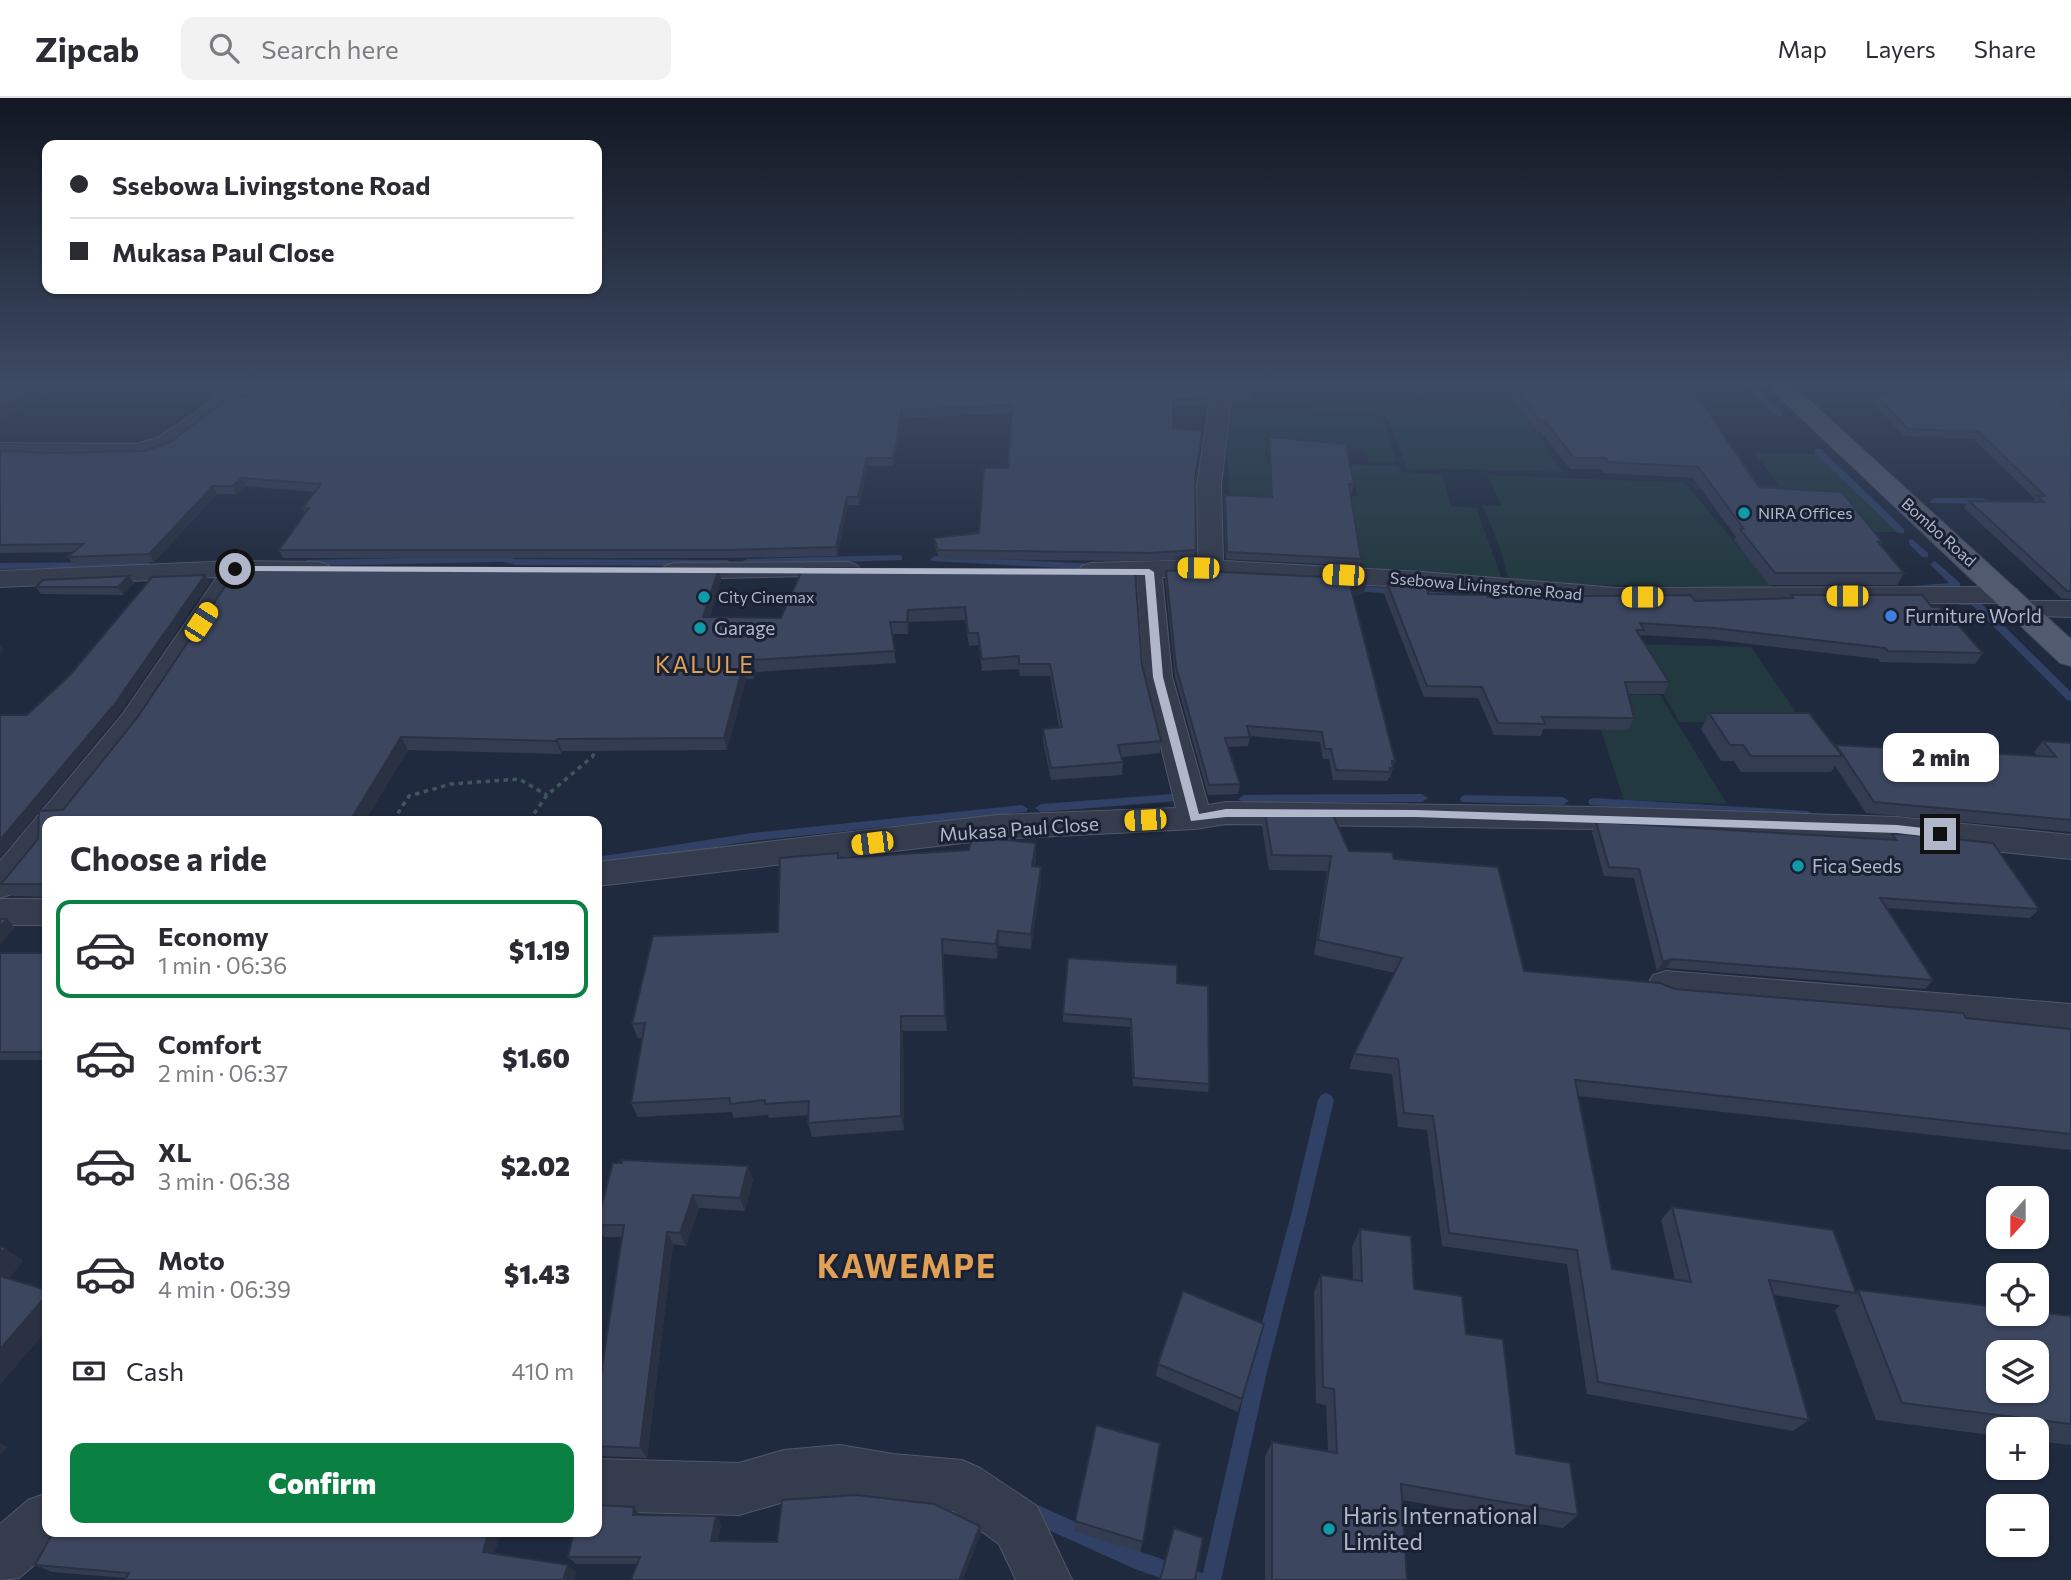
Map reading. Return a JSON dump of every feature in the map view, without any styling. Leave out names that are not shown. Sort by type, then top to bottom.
[{"type":"main road","name":"Bombo Road","points":[[1849,450],[2071,656]]},
{"type":"street","points":[[22,450],[140,450]]},
{"type":"street","points":[[1212,568],[1209,485],[1214,450]]},
{"type":"street","name":"Ssebowa Livingstone Road","points":[[1069,571],[1149,572],[1212,568],[1422,580],[1617,596],[2015,602],[2071,609]]},
{"type":"street","points":[[0,579],[235,569],[347,570]]},
{"type":"street","points":[[57,816],[133,722],[235,569]]},
{"type":"street","points":[[649,571],[877,570]]},
{"type":"street","points":[[1149,572],[1158,677],[1195,818]]},
{"type":"street","name":"Mukasa Paul Close","points":[[602,873],[998,827],[1195,818],[1226,813],[1597,818],[1897,829],[2071,847]]},
{"type":"street","points":[[0,886],[42,833]]},
{"type":"street","points":[[0,912],[42,912]]},
{"type":"street","points":[[1666,986],[2071,1020]]},
{"type":"street","points":[[602,1485],[739,1489],[784,1476],[839,1471],[893,1480],[961,1486],[1018,1525],[1045,1580]]},
{"type":"street","points":[[0,1559],[42,1522]]},
{"type":"path","points":[[532,816],[547,795],[592,757],[604,738]]},
{"type":"path","points":[[396,816],[409,796],[451,784],[519,779],[547,795]]},
{"type":"green space","points":[[1227,450],[1265,450],[1267,463],[1307,465],[1282,527],[1231,524]]},
{"type":"green space","points":[[1324,450],[1393,450],[1396,463],[1369,461],[1366,451]]},
{"type":"green space","points":[[1400,450],[1548,450],[1563,472],[1446,469],[1408,470]]},
{"type":"green space","points":[[1754,453],[1816,454],[1898,532],[1864,532],[1750,491],[1695,489],[1691,483],[1779,486]]},
{"type":"green space","points":[[1347,464],[1398,466],[1402,472],[1442,475],[1451,506],[1476,508],[1502,579],[1362,572],[1351,501],[1342,496],[1358,496]]},
{"type":"green space","points":[[1487,475],[1685,483],[1773,588],[1509,583],[1500,547],[1482,505],[1502,506]]},
{"type":"green space","points":[[1635,644],[1751,647],[1807,728],[1679,722]]},
{"type":"green space","points":[[1589,694],[1660,695],[1727,804],[1624,800]]},
{"type":"building","points":[[894,450],[893,458],[867,458],[858,497],[847,497],[836,547],[727,550],[279,550],[309,508],[303,508],[321,484],[242,478],[232,486],[213,486],[149,554],[68,557],[83,544],[0,545],[0,451]]},
{"type":"building","points":[[1009,450],[1199,450],[1195,477],[1196,550],[1150,553],[938,550],[934,538],[979,533],[984,468],[1008,468]]},
{"type":"building","points":[[1270,450],[1347,450],[1354,485],[1349,484],[1361,559],[1227,552],[1225,495],[1272,497]]},
{"type":"building","points":[[1568,450],[1734,450],[1759,487],[1842,492],[1904,573],[1775,573],[1740,529],[1744,529],[1698,467],[1608,462],[1606,458],[1574,458]]},
{"type":"building","points":[[1998,450],[2071,450],[2071,591],[2067,591],[1969,501],[2044,502],[2037,496],[2045,496]]},
{"type":"building","points":[[719,568],[703,617],[781,618],[803,568],[1135,570],[1142,665],[1161,741],[1118,745],[1123,762],[1051,768],[1043,729],[1062,727],[1050,664],[1019,664],[1019,656],[982,659],[978,633],[968,633],[965,607],[908,610],[907,622],[890,622],[895,651],[753,660],[751,666],[743,666],[724,738],[556,741],[401,737],[353,816],[42,816],[42,884],[1,884],[38,839],[39,811],[63,810],[137,718],[236,570]]},
{"type":"building","points":[[1166,571],[1365,579],[1366,584],[1351,588],[1395,761],[1392,761],[1393,769],[1390,768],[1390,772],[1336,770],[1331,749],[1325,749],[1322,732],[1247,726],[1250,737],[1225,738],[1240,784],[1209,785],[1176,667]]},
{"type":"building","points":[[205,575],[114,705],[0,840],[0,715],[27,715],[70,675],[152,577]]},
{"type":"building","points":[[129,576],[118,587],[36,587],[43,580]]},
{"type":"building","points":[[1387,583],[1426,584],[1428,594],[1488,597],[1690,595],[1695,601],[1793,598],[1791,595],[1922,595],[1932,607],[1939,607],[1952,618],[1983,653],[1888,651],[1885,648],[1714,628],[1640,623],[1644,630],[1636,630],[1669,682],[1625,682],[1634,718],[1542,717],[1545,724],[1498,723],[1482,687],[1427,686]]},
{"type":"building","points":[[1709,713],[1809,713],[1842,756],[1751,756],[1743,745],[1730,745]]},
{"type":"building","points":[[2043,741],[2071,743],[2071,820],[1874,802],[1836,745],[2056,757]]},
{"type":"building","points":[[1265,812],[1332,813],[1349,851],[1392,852],[1394,859],[1498,867],[1524,971],[1660,983],[1675,989],[1963,1013],[1966,1018],[2071,1029],[2071,1134],[1575,1080],[1612,1269],[1691,1282],[1672,1207],[1833,1230],[1856,1293],[1769,1280],[1809,1420],[1598,1382],[1577,1250],[1449,1233],[1433,1116],[1404,1113],[1398,1059],[1354,1054],[1402,958],[1318,940],[1331,856],[1272,855]]},
{"type":"building","points":[[1596,822],[1896,840],[1892,834],[1904,834],[1993,843],[2039,909],[1880,898],[1933,980],[1672,959],[1663,962],[1639,869],[1609,867]]},
{"type":"building","points":[[972,837],[1036,843],[1032,866],[1041,867],[1031,934],[998,931],[996,944],[942,939],[945,1016],[901,1016],[901,1116],[808,1123],[809,1101],[765,1104],[765,1100],[730,1104],[730,1098],[631,1103],[645,1023],[632,1024],[653,936],[778,932],[780,858],[838,853],[838,858],[969,850]]},
{"type":"building","points":[[0,953],[42,953],[42,1050],[0,1052]]},
{"type":"building","points":[[1068,958],[1177,965],[1177,983],[1208,986],[1209,1084],[1134,1078],[1131,1019],[1063,1014]]},
{"type":"building","points":[[622,1160],[748,1166],[740,1198],[693,1195],[680,1233],[667,1232],[640,1448],[602,1446],[602,1368],[624,1225],[602,1225],[602,1204],[613,1163],[622,1163]]},
{"type":"building","points":[[1360,1229],[1411,1236],[1414,1289],[1462,1296],[1466,1334],[1503,1339],[1516,1454],[1570,1463],[1578,1515],[1401,1484],[1407,1580],[1272,1580],[1272,1442],[1337,1453],[1334,1389],[1323,1387],[1321,1275],[1362,1281]]},
{"type":"building","points":[[0,1276],[42,1289],[42,1301],[0,1349]]},
{"type":"building","points":[[1858,1290],[1986,1306],[1986,1326],[2049,1326],[2049,1313],[2071,1316],[2071,1424],[2049,1421],[2049,1417],[2015,1417],[1902,1403]]},
{"type":"building","points":[[1183,1291],[1264,1324],[1242,1399],[1158,1364]]},
{"type":"building","points":[[1096,1425],[1160,1443],[1143,1542],[1075,1521]]},
{"type":"building","points":[[856,1495],[934,1504],[980,1526],[959,1580],[631,1580],[640,1557],[568,1557],[573,1537],[602,1537],[602,1505],[634,1507],[633,1515],[716,1516],[711,1541],[777,1542],[782,1500]]},
{"type":"building","points":[[1174,1528],[1203,1538],[1195,1580],[1160,1580]]},
{"type":"building","points":[[51,1537],[487,1537],[483,1552],[568,1565],[563,1580],[125,1580],[129,1573],[35,1565]]},
{"type":"waterway","points":[[1818,451],[1901,531]]},
{"type":"waterway","points":[[1934,501],[1983,501]]},
{"type":"waterway","points":[[1912,542],[1925,555]]},
{"type":"waterway","points":[[747,562],[899,558]]},
{"type":"waterway","points":[[307,563],[504,559],[515,562],[727,563]]},
{"type":"waterway","points":[[935,559],[1097,567]]},
{"type":"waterway","points":[[1912,589],[1957,585],[1935,564]]},
{"type":"waterway","points":[[0,566],[147,565]]},
{"type":"waterway","points":[[1348,588],[1449,596]]},
{"type":"waterway","points":[[1960,602],[1975,602],[2071,698]]},
{"type":"waterway","points":[[1041,808],[1173,798]]},
{"type":"waterway","points":[[1244,799],[1422,798]]},
{"type":"waterway","points":[[1466,799],[1563,801]]},
{"type":"waterway","points":[[1594,802],[1808,815]]},
{"type":"waterway","points":[[602,861],[752,837],[1022,809]]},
{"type":"waterway","points":[[1211,1580],[1258,1371],[1326,1100]]},
{"type":"waterway","points":[[1029,1511],[1142,1562],[1196,1580]]},
{"type":"place","name":"NIRA Offices","points":[[1744,513]]},
{"type":"place","name":"City Cinemax","points":[[704,597]]},
{"type":"place","name":"Furniture World","points":[[1891,616]]},
{"type":"place","name":"Garage","points":[[700,628]]},
{"type":"place","name":"Fica Seeds","points":[[1798,866]]},
{"type":"place","name":"Haris International Limited","points":[[1329,1529]]},
{"type":"district","name":"KALULE","points":[[705,665]]},
{"type":"district","name":"KAWEMPE","points":[[907,1267]]},
{"type":"route","points":[[235,569],[917,569],[1149,572],[1158,677],[1172,739],[1195,818],[1226,813],[1415,814],[1897,829],[1940,834]]}]
